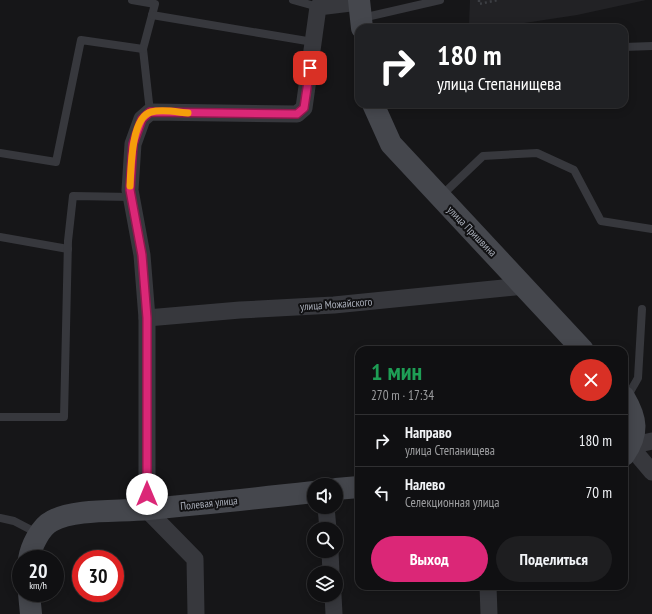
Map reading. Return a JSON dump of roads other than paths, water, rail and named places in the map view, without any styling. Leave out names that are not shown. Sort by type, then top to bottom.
[{"type":"street","points":[[196,614],[194,559],[147,510],[147,318],[142,255],[130,190],[133,144],[142,119],[150,112],[297,114],[304,108],[318,7],[360,12]]},
{"type":"street","name":"улица Пришвина","points":[[374,108],[391,144],[580,346]]},
{"type":"street","name":"улица Можайского","points":[[147,318],[240,310],[334,305],[524,286]]},
{"type":"street","points":[[628,405],[636,425],[628,447]]},
{"type":"street","points":[[628,450],[652,442]]},
{"type":"street","points":[[628,451],[652,472]]},
{"type":"street","points":[[343,489],[355,488]]},
{"type":"street","name":"Полевая улица","points":[[31,550],[39,534],[50,521],[68,514],[147,510],[307,493]]},
{"type":"street","points":[[488,590],[489,614]]},
{"type":"street","points":[[30,602],[32,614]]},
{"type":"street","points":[[333,602],[334,614]]},
{"type":"lane","points":[[132,0],[155,4],[143,49],[150,112]]},
{"type":"lane","points":[[293,0],[318,7]]},
{"type":"lane","points":[[360,12],[440,0]]},
{"type":"lane","points":[[152,15],[314,42]]},
{"type":"lane","points":[[0,153],[56,162],[81,40],[143,49]]},
{"type":"lane","points":[[628,47],[652,46]]},
{"type":"lane","points":[[440,197],[483,156],[536,153],[574,170],[601,220],[652,229]]},
{"type":"lane","points":[[0,417],[64,417],[68,249],[73,196],[132,197]]},
{"type":"lane","points":[[0,237],[68,249]]},
{"type":"lane","points":[[628,393],[638,378],[642,309]]},
{"type":"lane","points":[[0,518],[14,521],[39,534]]}]
